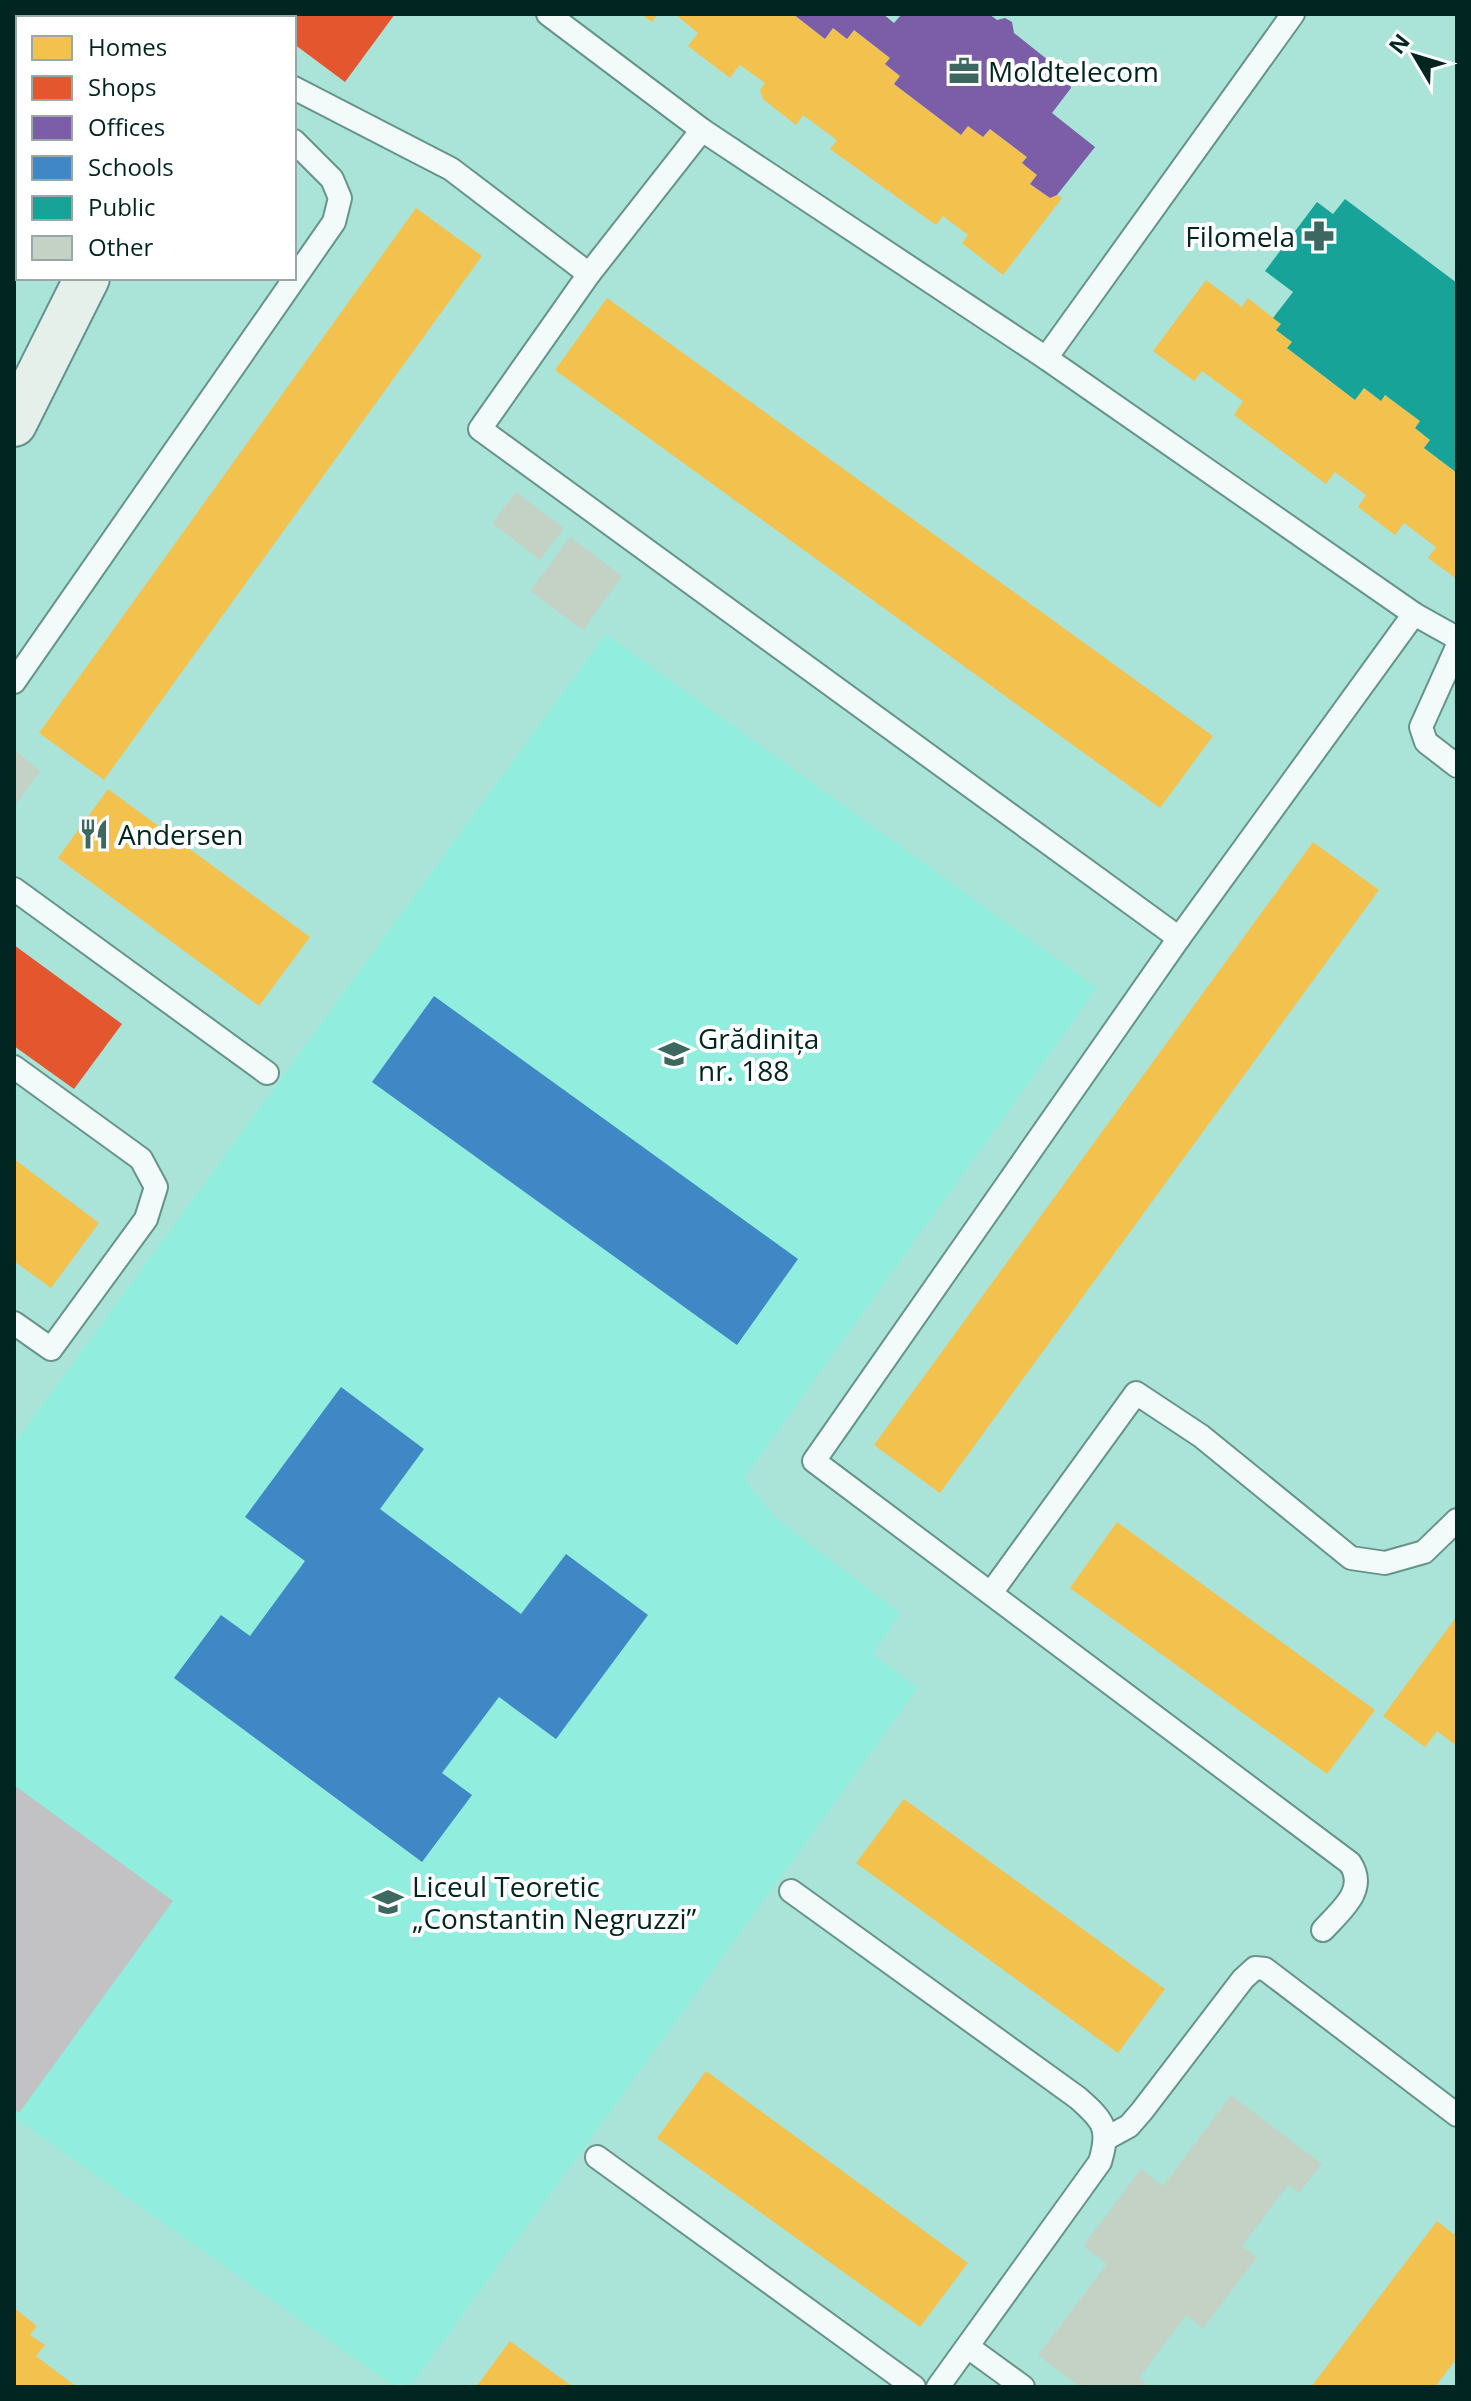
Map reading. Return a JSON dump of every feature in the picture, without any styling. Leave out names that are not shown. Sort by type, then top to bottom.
[{"type":"main road","points":[[14,424],[86,280]]},
{"type":"lane","points":[[548,14],[702,130],[1046,358],[1414,614],[1457,638]]},
{"type":"lane","points":[[1046,358],[1293,14]]},
{"type":"lane","points":[[296,89],[451,169],[589,274]]},
{"type":"lane","points":[[702,130],[589,274],[480,429],[1179,938]]},
{"type":"lane","points":[[296,143],[332,179],[340,198],[334,222],[296,277]]},
{"type":"lane","points":[[14,682],[294,280]]},
{"type":"lane","points":[[1323,1930],[1355,1893],[1358,1882],[1350,1863],[814,1461],[1179,938],[1414,614]]},
{"type":"lane","points":[[1457,647],[1421,727],[1426,742],[1457,766]]},
{"type":"lane","points":[[14,889],[267,1073]]},
{"type":"lane","points":[[14,1067],[141,1159],[156,1187],[146,1219],[51,1349],[14,1323]]},
{"type":"lane","points":[[991,1593],[1136,1393],[1201,1436],[1351,1558],[1385,1563],[1424,1552],[1457,1520]]},
{"type":"lane","points":[[791,1891],[1078,2098],[1099,2117],[1107,2138],[1100,2162],[938,2387]]},
{"type":"lane","points":[[1107,2138],[1129,2126],[1243,1979],[1255,1968],[1265,1969],[1457,2115]]},
{"type":"lane","points":[[597,2157],[914,2387]]},
{"type":"lane","points":[[968,2347],[1023,2387]]},
{"type":"shaded area","name":"Liceul Teoretic „Constantin Negruzzi”","points":[[606,634],[1097,988],[744,1478],[776,1518],[900,1613],[873,1654],[918,1688],[410,2387],[395,2387],[14,2117],[14,1444]]},
{"type":"shaded area","points":[[14,1785],[173,1901],[19,2113],[14,2109]]},
{"type":"building: Homes","points":[[14,14],[43,14],[16,16],[14,53]]},
{"type":"building: Homes","points":[[641,14],[658,14],[652,22]]},
{"type":"building: Homes","points":[[675,14],[793,14],[825,39],[833,28],[847,39],[854,30],[890,58],[885,64],[900,76],[894,84],[961,135],[968,126],[983,137],[990,129],[1027,157],[1022,163],[1037,175],[1030,184],[1050,198],[1057,195],[1062,198],[1003,275],[962,243],[968,235],[943,216],[936,225],[830,149],[837,140],[803,115],[796,125],[763,99],[760,90],[765,83],[740,65],[730,78],[688,46],[698,33]]},
{"type":"building: Homes","points":[[416,208],[482,256],[104,780],[39,733]]},
{"type":"building: Homes","points":[[1206,280],[1242,307],[1248,298],[1281,324],[1276,330],[1292,342],[1287,348],[1355,400],[1364,388],[1381,401],[1385,395],[1420,421],[1415,428],[1430,440],[1424,448],[1457,473],[1457,579],[1428,558],[1436,547],[1404,523],[1395,535],[1358,507],[1366,495],[1335,472],[1326,484],[1234,415],[1243,401],[1202,371],[1194,381],[1153,351]]},
{"type":"building: Homes","points":[[607,298],[1213,736],[1160,808],[555,370]]},
{"type":"building: Homes","points":[[108,789],[310,937],[259,1006],[58,858]]},
{"type":"building: Homes","points":[[1313,842],[1379,890],[940,1493],[874,1445]]},
{"type":"building: Homes","points":[[14,1159],[99,1223],[51,1288],[14,1261]]},
{"type":"building: Homes","points":[[1117,1522],[1375,1710],[1327,1774],[1070,1588]]},
{"type":"building: Homes","points":[[1457,1616],[1457,1746],[1437,1731],[1425,1747],[1383,1716]]},
{"type":"building: Homes","points":[[904,1799],[1165,1989],[1118,2053],[856,1863]]},
{"type":"building: Homes","points":[[706,2071],[968,2263],[920,2327],[657,2138]]},
{"type":"building: Homes","points":[[1437,2221],[1457,2237],[1457,2358],[1435,2387],[1311,2387]]},
{"type":"building: Homes","points":[[14,2308],[37,2326],[30,2335],[45,2345],[36,2356],[77,2387],[14,2387]]},
{"type":"building: Homes","points":[[510,2341],[573,2387],[476,2387]]},
{"type":"building: Shops","points":[[395,14],[345,82],[296,45],[296,16],[292,16]]},
{"type":"building: Shops","points":[[14,945],[122,1024],[74,1089],[14,1046]]},
{"type":"building: Offices","points":[[793,14],[883,14],[894,23],[902,14],[989,14],[997,20],[1005,18],[1012,22],[1014,33],[1068,76],[1071,88],[1052,113],[1095,147],[1057,195],[1050,198],[1030,184],[1037,175],[1022,163],[1027,157],[990,129],[983,137],[968,126],[961,135],[894,84],[900,76],[885,64],[890,58],[854,30],[847,39],[833,28],[825,39]]},
{"type":"building: Schools","points":[[434,996],[798,1259],[737,1345],[372,1082]]},
{"type":"building: Schools","points":[[341,1387],[424,1449],[380,1509],[521,1614],[566,1554],[648,1615],[556,1739],[499,1697],[442,1773],[472,1795],[422,1862],[174,1678],[221,1615],[250,1636],[305,1561],[245,1517]]},
{"type":"building: Public","points":[[1345,199],[1457,283],[1457,473],[1424,448],[1430,440],[1415,428],[1420,421],[1385,395],[1381,401],[1364,388],[1355,400],[1287,348],[1292,342],[1276,330],[1281,324],[1273,318],[1293,292],[1265,271],[1317,202],[1333,214]]},
{"type":"building: Other","points":[[516,492],[564,528],[540,560],[492,523]]},
{"type":"building: Other","points":[[570,537],[622,576],[583,630],[530,591]]},
{"type":"building: Other","points":[[14,750],[41,771],[14,806]]},
{"type":"building: Other","points":[[1231,2095],[1322,2164],[1299,2193],[1288,2185],[1242,2246],[1257,2257],[1203,2329],[1186,2315],[1139,2378],[1150,2387],[1080,2387],[1038,2355],[1107,2264],[1083,2246],[1141,2169],[1163,2186]]},
{"type":"place","name":"Moldtelecom","points":[[964,71]]},
{"type":"place","name":"Filomela","points":[[1319,236]]},
{"type":"place","name":"Andersen","points":[[94,834]]},
{"type":"place","name":"Grădinița nr. 188","points":[[674,1054]]},
{"type":"place","name":"Liceul Teoretic „Constantin Negruzzi”","points":[[388,1902]]}]
